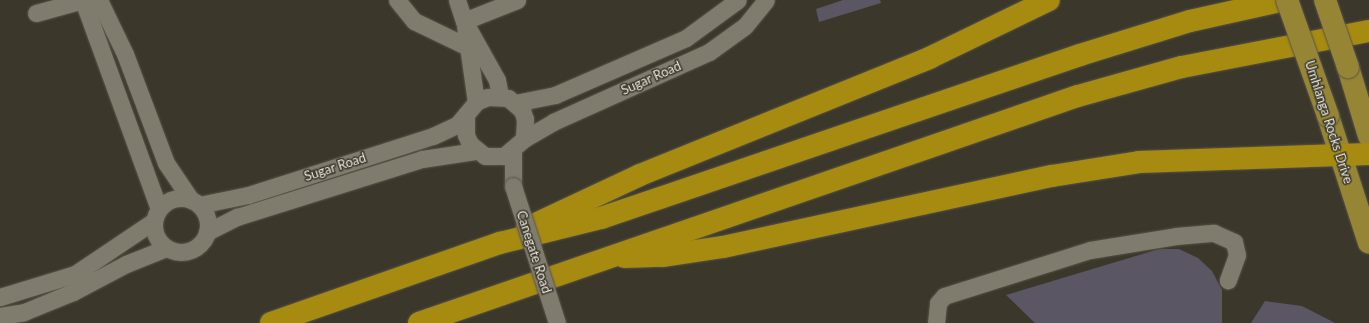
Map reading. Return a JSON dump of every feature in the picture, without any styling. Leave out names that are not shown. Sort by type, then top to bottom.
[{"type":"highway","points":[[500,243],[584,199],[929,58],[1049,0]]},
{"type":"highway","points":[[271,323],[500,243],[601,218],[1156,31],[1286,0]]},
{"type":"highway","points":[[419,323],[602,258],[1078,96],[1182,67],[1344,33],[1369,31]]},
{"type":"highway","points":[[602,258],[662,256],[722,247],[1045,178],[1139,162],[1195,157],[1340,156],[1369,154]]},
{"type":"main road","name":"Umhlanga Rocks Drive","points":[[1286,0],[1328,116],[1369,243]]},
{"type":"main road","points":[[1324,0],[1369,136]]},
{"type":"street","points":[[397,0],[414,22],[468,46]]},
{"type":"street","points":[[462,14],[488,0]]},
{"type":"street","points":[[462,14],[517,0]]},
{"type":"street","name":"Sugar Road","points":[[508,99],[555,95],[686,38],[738,0]]},
{"type":"street","name":"Sugar Road","points":[[524,139],[553,122],[709,52],[744,26],[766,0]]},
{"type":"street","points":[[36,12],[88,1]]},
{"type":"street","points":[[0,316],[24,312],[73,292],[126,264],[166,248],[184,252],[194,249],[207,232],[207,218],[166,163],[125,54],[88,1]]},
{"type":"street","points":[[88,1],[157,215],[156,236],[166,248]]},
{"type":"street","points":[[462,14],[508,99],[525,120],[524,139],[512,152],[495,158],[476,151],[466,136],[466,117],[476,102],[462,14]]},
{"type":"street","points":[[476,102],[508,99]]},
{"type":"street","name":"Sugar Road","points":[[195,203],[248,195],[433,136],[466,117]]},
{"type":"street","name":"Sugar Road","points":[[207,232],[237,217],[422,159],[476,151]]},
{"type":"street","name":"Canegate Road","points":[[512,152],[512,184]]},
{"type":"street","name":"Canegate Road","points":[[495,158],[512,184],[557,323]]},
{"type":"street","points":[[0,297],[76,274],[157,215],[174,200],[195,203]]},
{"type":"street","points":[[936,323],[938,303],[944,296],[1090,250],[1176,236],[1214,233],[1234,242],[1238,255],[1228,280]]},
{"type":"building","points":[[843,0],[880,0],[881,3],[819,22],[816,9]]},
{"type":"building","points":[[1159,249],[1179,249],[1198,258],[1212,271],[1222,290],[1222,323],[1035,323],[1006,295]]},
{"type":"building","points":[[1265,301],[1302,306],[1335,323],[1251,323]]}]
